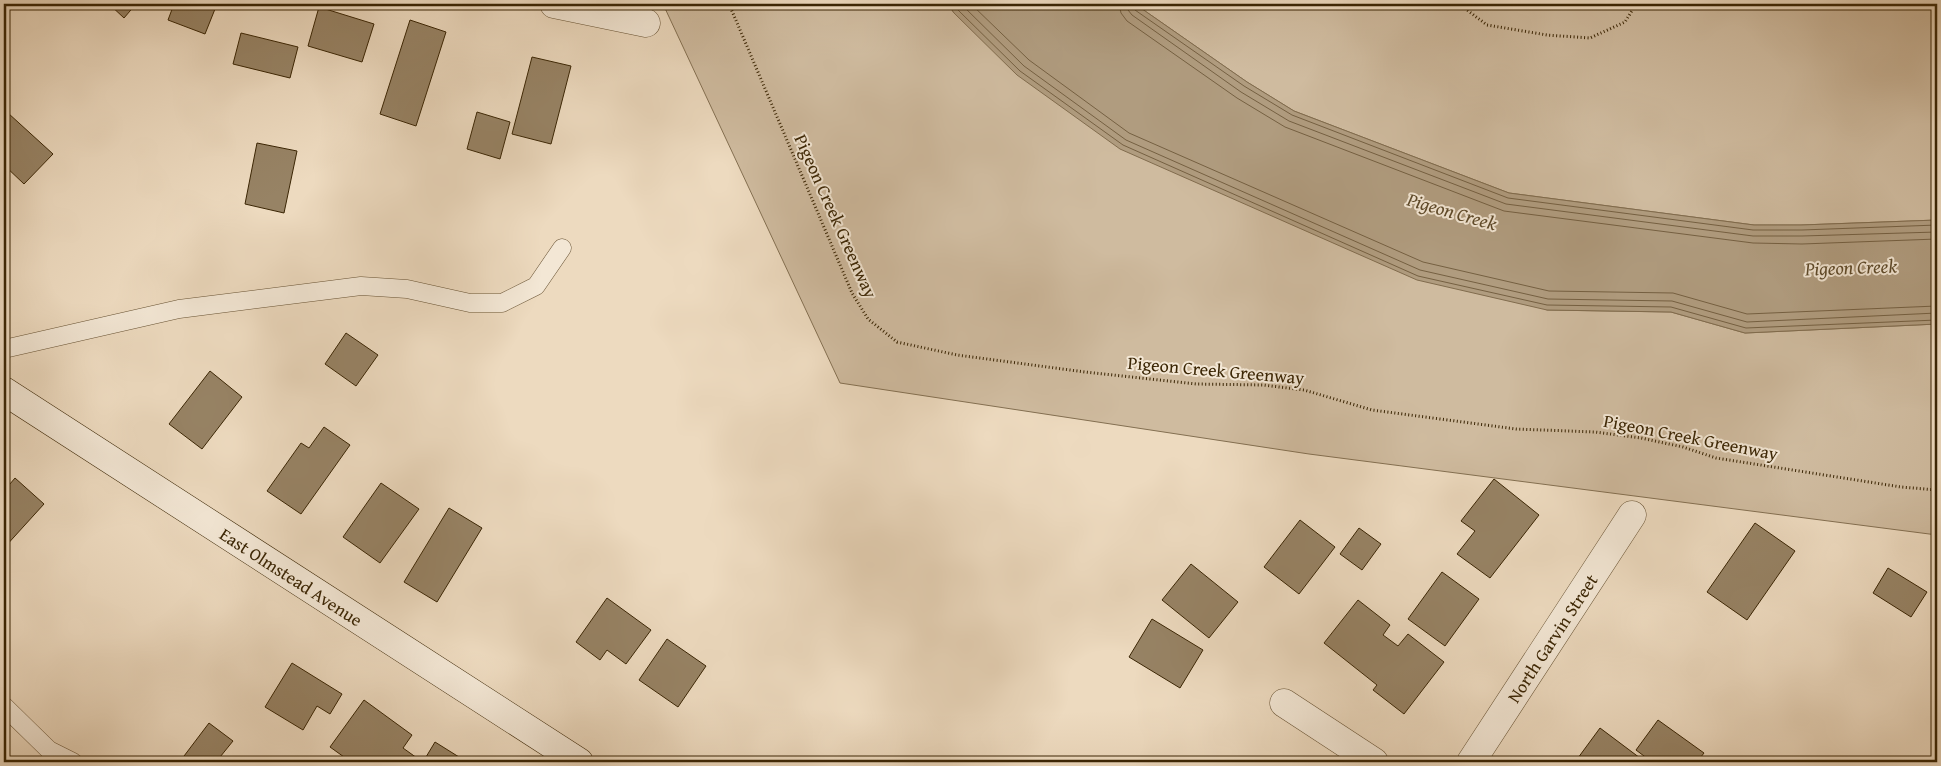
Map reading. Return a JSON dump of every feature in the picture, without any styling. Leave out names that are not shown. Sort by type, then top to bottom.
[{"type":"street","points":[[554,4],[646,23]]},
{"type":"street","name":"East Olmstead Avenue","points":[[4,391],[579,762]]},
{"type":"street","name":"North Garvin Street","points":[[1471,762],[1632,515]]},
{"type":"street","points":[[1284,703],[1374,762]]},
{"type":"lane","points":[[4,348],[179,309],[361,286],[407,289],[470,303],[502,303],[536,286],[562,248]]},
{"type":"lane","points":[[4,706],[49,750],[73,762]]},
{"type":"path","name":"Pigeon Creek Greenway","points":[[729,4],[852,293],[868,319],[897,342],[957,355],[1085,372],[1196,384],[1263,385],[1304,390],[1372,410],[1516,429],[1595,432],[1641,438],[1683,447],[1716,458],[1901,487],[1937,490]]},
{"type":"path","points":[[1459,4],[1488,25],[1546,35],[1590,38],[1625,22],[1636,4]]},
{"type":"shaded area","points":[[663,4],[948,4],[954,13],[1547,310],[1671,312],[1745,333],[1937,324],[1937,535],[1309,454],[840,383]]},
{"type":"shaded area","points":[[1135,4],[1937,4],[1937,220],[1754,225],[1509,193],[1294,111],[1247,82]]},
{"type":"water","name":"Pigeon Creek","points":[[948,4],[1135,4],[1247,82],[1294,111],[1509,193],[1754,225],[1937,220],[1937,324],[1745,333],[1671,312],[1547,310],[1417,280],[1120,149],[1017,75],[954,13]]},
{"type":"building","points":[[109,4],[136,4],[124,18]]},
{"type":"building","points":[[174,4],[217,4],[205,34],[168,20]]},
{"type":"building","points":[[319,7],[374,24],[362,62],[308,46]]},
{"type":"building","points":[[410,20],[446,32],[416,126],[380,114]]},
{"type":"building","points":[[241,33],[298,47],[290,78],[233,64]]},
{"type":"building","points":[[532,57],[571,66],[551,144],[512,134]]},
{"type":"building","points":[[477,112],[510,122],[500,159],[467,149]]},
{"type":"building","points":[[8,113],[53,154],[24,184],[4,165],[4,117]]},
{"type":"building","points":[[257,143],[297,151],[284,213],[245,204]]},
{"type":"building","points":[[346,333],[378,355],[356,386],[325,364]]},
{"type":"building","points":[[210,371],[242,397],[202,449],[169,424]]},
{"type":"building","points":[[324,427],[350,445],[301,514],[267,491],[301,443],[309,448]]},
{"type":"building","points":[[15,478],[44,504],[4,548],[4,491]]},
{"type":"building","points":[[1494,479],[1539,515],[1490,578],[1457,554],[1475,531],[1461,521]]},
{"type":"building","points":[[381,483],[419,509],[380,563],[343,537]]},
{"type":"building","points":[[449,508],[482,528],[437,602],[404,582]]},
{"type":"building","points":[[1300,520],[1335,547],[1299,594],[1264,567]]},
{"type":"building","points":[[1755,523],[1795,551],[1747,620],[1707,592]]},
{"type":"building","points":[[1359,528],[1381,544],[1362,570],[1340,554]]},
{"type":"building","points":[[1191,564],[1238,602],[1209,638],[1162,600]]},
{"type":"building","points":[[1888,568],[1927,592],[1911,617],[1873,593]]},
{"type":"building","points":[[1442,572],[1479,599],[1445,646],[1408,619]]},
{"type":"building","points":[[607,598],[651,630],[626,664],[607,650],[600,660],[576,642]]},
{"type":"building","points":[[1358,600],[1390,625],[1383,635],[1398,646],[1408,634],[1444,662],[1404,714],[1373,690],[1377,685],[1324,643]]},
{"type":"building","points":[[1152,619],[1203,650],[1180,688],[1129,657]]},
{"type":"building","points":[[667,639],[706,666],[678,707],[639,680]]},
{"type":"building","points":[[292,663],[342,694],[330,714],[317,706],[303,730],[265,707]]},
{"type":"building","points":[[364,700],[412,735],[403,748],[417,758],[414,762],[351,762],[330,747]]},
{"type":"building","points":[[1658,720],[1704,753],[1697,762],[1652,762],[1636,750]]},
{"type":"building","points":[[209,723],[233,741],[216,762],[185,762],[181,760]]},
{"type":"building","points":[[1600,728],[1640,758],[1637,762],[1575,762]]},
{"type":"building","points":[[435,742],[467,762],[423,762]]}]
